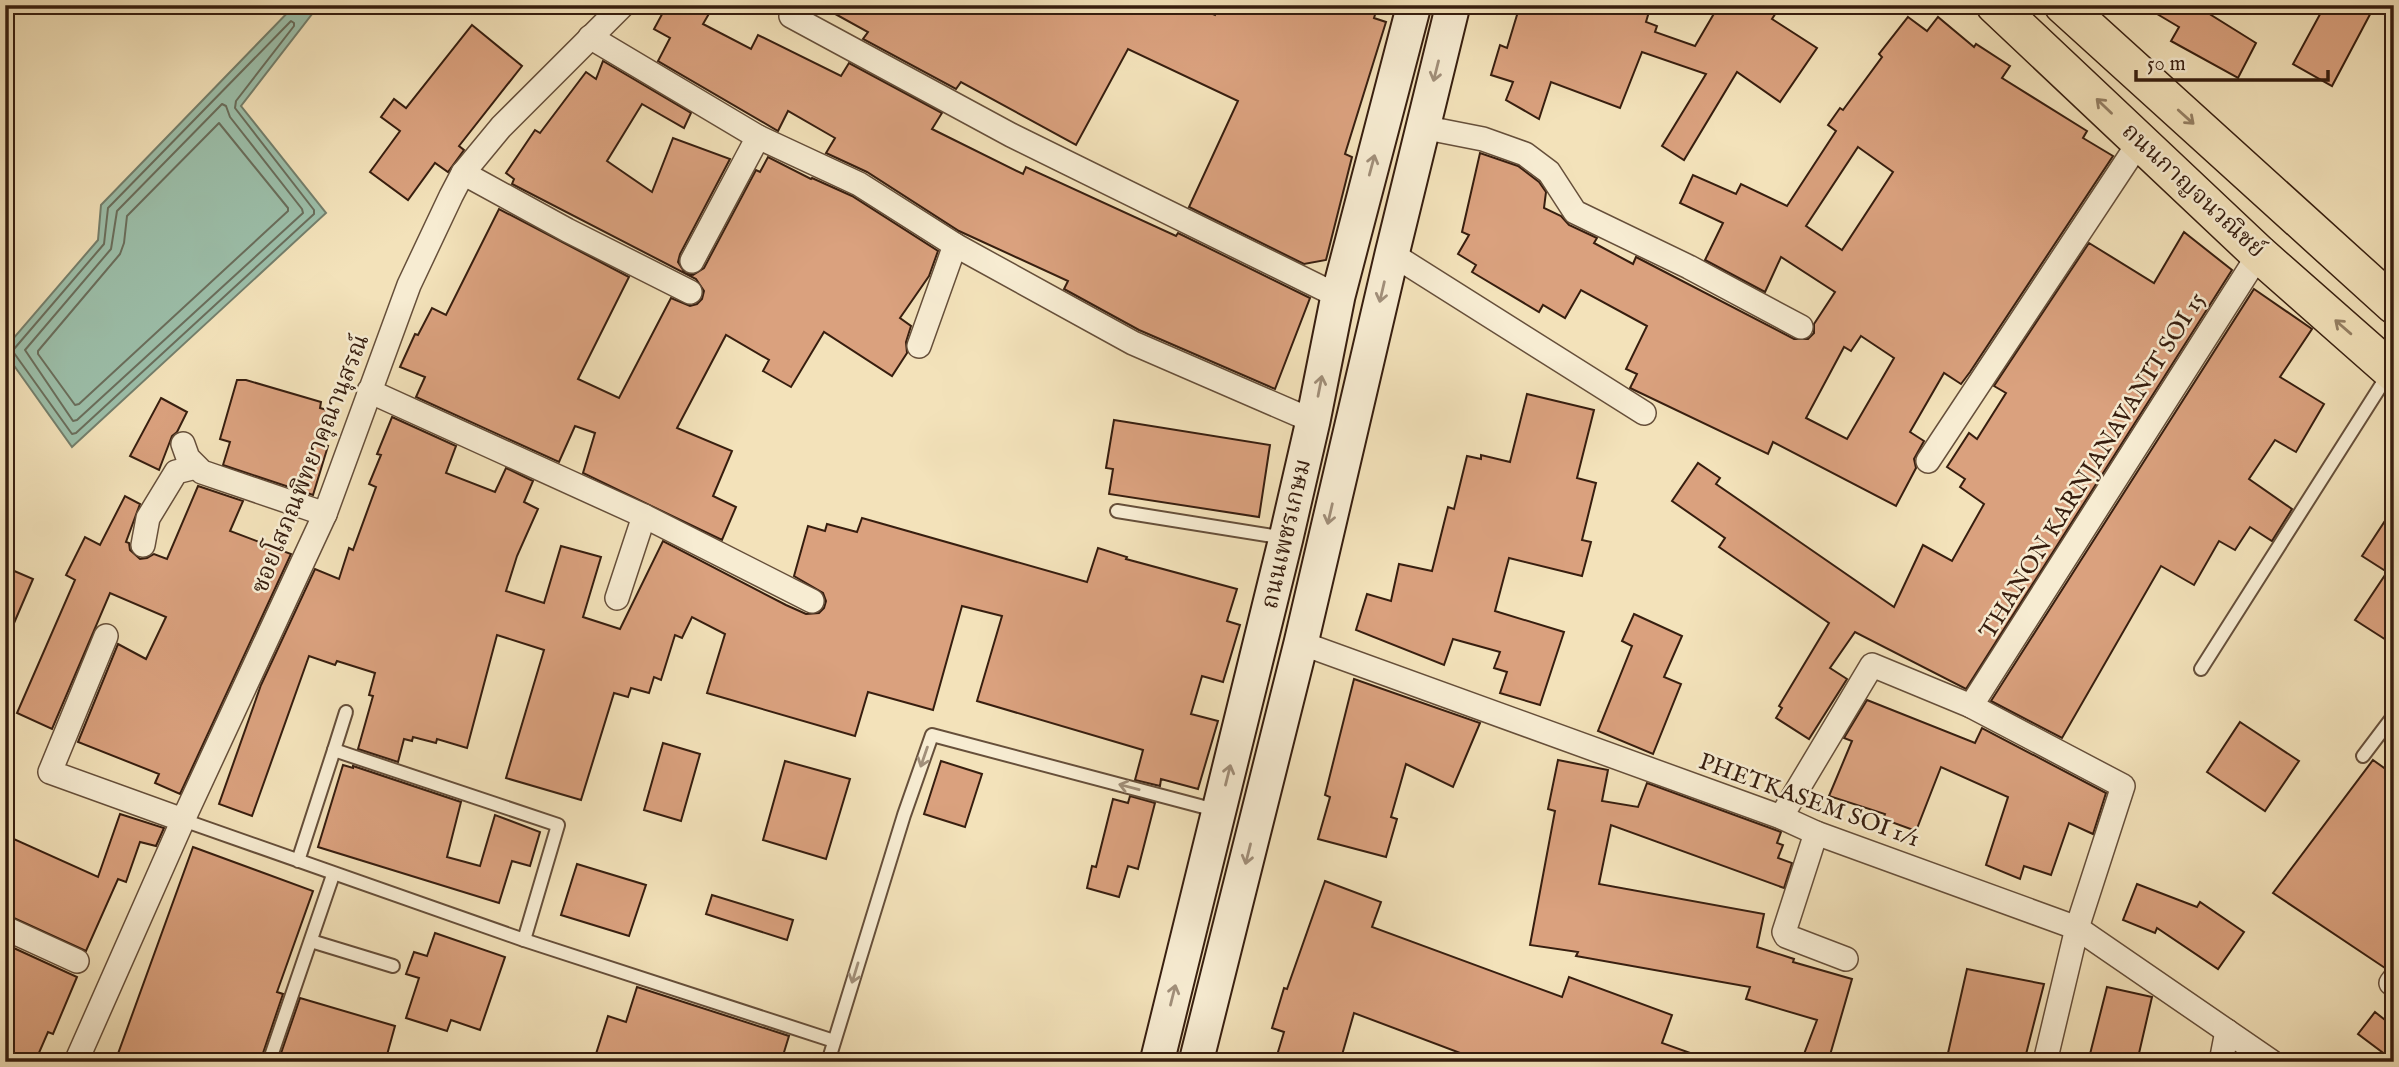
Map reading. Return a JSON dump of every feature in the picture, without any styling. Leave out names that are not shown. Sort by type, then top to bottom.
[{"type":"main road","name":"ถนนเพชรเกษม","points":[[1157,1062],[1286,538],[1338,296],[1414,5]]},
{"type":"main road","name":"ถนนเพชรเกษม","points":[[1196,1062],[1301,643],[1453,5]]},
{"type":"main road","name":"ถนนกาญจนวณิชย์","points":[[2063,5],[2394,305]]},
{"type":"main road","name":"ถนนกาญจนวณิชย์","points":[[2016,13],[2140,141],[2259,254],[2392,371]]},
{"type":"main road","points":[[1286,538],[1322,547]]},
{"type":"street","name":"ซอยโสภณพิทยาคุณานุสรณ์","points":[[76,1062],[183,820],[325,514],[414,275],[463,173],[501,127],[623,5]]},
{"type":"street","points":[[791,16],[1011,135],[1338,296]]},
{"type":"street","points":[[590,37],[758,137],[859,184],[955,245],[1133,343],[1313,421]]},
{"type":"street","points":[[1422,127],[1483,139],[1525,154],[1549,172],[1575,212],[1689,267],[1801,327]]},
{"type":"street","points":[[692,261],[758,137]]},
{"type":"street","points":[[1928,461],[2140,141]]},
{"type":"street","points":[[463,173],[567,230],[690,292]]},
{"type":"street","points":[[919,346],[955,245]]},
{"type":"street","points":[[1392,254],[1644,413]]},
{"type":"street","name":"THANON KARNJANAVANIT SOI 15","points":[[1971,706],[2259,254]]},
{"type":"street","points":[[369,391],[644,516],[812,601]]},
{"type":"street","points":[[183,444],[187,458],[202,472],[325,514]]},
{"type":"street","points":[[143,545],[148,518],[176,472],[196,467]]},
{"type":"street","points":[[617,598],[644,516]]},
{"type":"street","points":[[106,636],[50,772],[183,820]]},
{"type":"street","name":"PHETKASEM SOI 1/1","points":[[1301,643],[1781,817],[1816,833],[2077,928],[2272,1062]]},
{"type":"street","points":[[1781,817],[1872,665],[1971,706],[2123,786],[2077,928],[2045,1062]]},
{"type":"street","points":[[1816,833],[1784,926],[1784,934],[1846,959]]},
{"type":"street","points":[[5,928],[77,961]]},
{"type":"street","points":[[2221,1062],[2227,1031]]},
{"type":"lane","points":[[2201,669],[2392,371]]},
{"type":"lane","points":[[1116,511],[1286,538]]},
{"type":"lane","points":[[298,861],[346,712]]},
{"type":"lane","points":[[2363,756],[2394,715]]},
{"type":"lane","points":[[828,1062],[904,816],[932,735],[1219,811]]},
{"type":"lane","points":[[334,750],[558,825],[524,940]]},
{"type":"lane","points":[[183,820],[524,940],[834,1041]]},
{"type":"lane","points":[[270,1062],[333,875]]},
{"type":"lane","points":[[311,941],[393,966]]},
{"type":"water","points":[[295,5],[319,5],[241,106],[326,213],[72,447],[5,353],[5,348],[98,240],[101,205]]},
{"type":"building","points":[[667,5],[714,5],[703,24],[751,49],[758,35],[841,76],[849,63],[942,113],[932,129],[1023,174],[1026,167],[1176,236],[1178,233],[1310,298],[1275,389],[1139,330],[1064,289],[1068,281],[959,231],[867,172],[826,153],[835,138],[788,111],[778,131],[658,61],[670,38],[654,29]]},
{"type":"building","points":[[819,5],[1191,5],[1215,15],[1219,5],[1378,5],[1374,18],[1386,22],[1345,154],[1352,157],[1326,260],[1304,264],[1189,207],[1238,101],[1128,49],[1076,145],[961,82],[956,89],[863,39],[868,32]]},
{"type":"building","points":[[1520,5],[1651,5],[1646,22],[1657,26],[1655,32],[1695,46],[1719,5],[1781,5],[1772,19],[1817,48],[1780,102],[1737,72],[1684,160],[1662,146],[1706,74],[1642,52],[1620,108],[1551,82],[1539,119],[1506,100],[1513,82],[1491,75],[1500,45],[1507,48]]},
{"type":"building","points":[[2142,5],[2195,5],[2256,43],[2238,78],[2171,41],[2179,27]]},
{"type":"building","points":[[2325,5],[2375,5],[2332,86],[2293,64]]},
{"type":"building","points":[[1908,17],[1927,31],[1938,17],[1974,47],[1976,44],[2010,66],[2002,78],[2087,131],[2083,138],[2113,156],[1961,384],[1944,373],[1910,432],[1924,441],[1914,459],[1916,468],[1896,506],[1773,442],[1768,454],[1630,388],[1637,374],[1626,369],[1647,326],[1581,290],[1565,318],[1543,305],[1539,312],[1472,272],[1476,265],[1458,254],[1469,235],[1462,232],[1480,153],[1518,166],[1539,182],[1546,192],[1544,208],[1561,216],[1569,225],[1597,238],[1594,243],[1633,264],[1636,257],[1794,339],[1808,339],[1814,333],[1814,324],[1835,292],[1781,257],[1765,292],[1705,260],[1723,223],[1680,203],[1693,175],[1736,194],[1741,184],[1787,206],[1836,131],[1828,125],[1840,108],[1843,110],[1882,57],[1879,54]],"holes":[[[1858,147],[1893,172],[1842,250],[1806,226]],[[1861,336],[1894,358],[1847,439],[1806,418],[1844,347],[1851,351]]]},
{"type":"building","points":[[472,25],[522,66],[459,146],[464,150],[448,172],[435,163],[408,200],[370,172],[400,131],[381,117],[394,99],[406,108]]},
{"type":"building","points":[[603,61],[691,113],[684,128],[642,104],[607,161],[652,192],[673,138],[730,159],[680,254],[678,262],[685,273],[693,275],[704,268],[756,170],[760,172],[768,157],[852,196],[938,251],[929,276],[900,318],[911,326],[906,342],[907,353],[892,376],[824,332],[791,387],[763,371],[769,360],[726,335],[677,428],[732,451],[713,496],[736,507],[722,540],[583,473],[595,433],[575,426],[559,462],[416,397],[425,377],[400,367],[415,334],[418,335],[432,308],[446,315],[499,209],[629,277],[578,379],[619,398],[671,298],[690,306],[702,299],[704,291],[696,279],[512,184],[514,179],[506,173],[535,130],[540,133],[586,72],[596,79]]},
{"type":"building","points":[[2184,232],[2232,270],[1966,689],[1855,632],[1830,668],[1847,679],[1809,739],[1776,718],[1782,708],[1779,706],[1829,623],[1719,547],[1725,538],[1672,501],[1698,463],[1720,478],[1716,484],[1894,607],[1923,545],[1952,561],[1984,504],[1960,487],[1965,479],[1947,467],[1969,433],[1977,439],[2006,393],[1994,386],[2089,243],[2154,283]]},
{"type":"building","points":[[2254,289],[2312,329],[2280,377],[2324,404],[2296,452],[2275,440],[2249,479],[2292,509],[2272,541],[2250,527],[2235,550],[2219,541],[2194,585],[2161,566],[2062,738],[1991,701]]},
{"type":"building","points":[[237,380],[246,380],[321,402],[320,408],[334,412],[324,445],[328,446],[313,495],[223,465],[230,442],[220,439]]},
{"type":"building","points":[[1527,394],[1594,410],[1577,478],[1596,483],[1582,540],[1591,542],[1582,576],[1509,558],[1495,611],[1564,632],[1540,705],[1500,693],[1507,672],[1494,668],[1500,652],[1453,639],[1444,665],[1356,630],[1367,594],[1391,601],[1399,564],[1432,571],[1448,507],[1454,509],[1467,456],[1481,459],[1481,455],[1510,462]]},
{"type":"building","points":[[161,398],[187,412],[177,432],[172,436],[159,470],[130,456]]},
{"type":"building","points":[[392,417],[456,446],[446,473],[495,492],[506,468],[533,481],[524,502],[538,509],[517,556],[506,591],[544,603],[561,546],[601,557],[583,617],[620,629],[663,541],[786,605],[806,614],[819,613],[826,601],[823,593],[794,576],[808,526],[825,531],[827,524],[857,532],[862,518],[1087,582],[1098,548],[1127,557],[1126,559],[1237,589],[1227,621],[1240,625],[1223,682],[1202,676],[1191,714],[1218,721],[1198,789],[1161,779],[1160,786],[1135,780],[1143,750],[977,701],[1002,616],[962,606],[933,710],[868,692],[855,736],[707,693],[725,634],[692,617],[682,638],[675,635],[661,680],[654,677],[649,693],[631,688],[628,697],[614,693],[581,800],[506,778],[544,650],[497,635],[467,748],[437,739],[436,743],[413,737],[412,741],[404,739],[398,762],[358,749],[373,696],[369,695],[375,673],[337,661],[335,665],[309,656],[252,816],[219,804],[261,685],[315,569],[339,579],[349,548],[353,550],[376,487],[369,484],[381,455],[377,454]]},
{"type":"building","points":[[1114,420],[1270,445],[1259,517],[1109,494],[1113,469],[1106,468]]},
{"type":"building","points":[[198,486],[243,501],[230,531],[291,554],[180,794],[155,783],[159,774],[78,742],[118,644],[146,659],[166,617],[110,593],[52,729],[17,713],[75,580],[66,575],[85,537],[100,545],[125,496],[140,504],[126,542],[129,543],[130,550],[140,559],[154,554],[167,559]]},
{"type":"building","points":[[2394,507],[2394,645],[2355,620],[2387,572],[2362,556]]},
{"type":"building","points":[[5,567],[33,579],[5,644]]},
{"type":"building","points":[[1634,614],[1682,636],[1664,677],[1681,684],[1653,754],[1598,731],[1632,646],[1622,641]]},
{"type":"building","points":[[1354,679],[1480,723],[1453,787],[1406,764],[1391,817],[1397,819],[1386,857],[1318,839],[1330,797],[1325,795]]},
{"type":"building","points":[[1867,700],[1975,743],[1982,728],[2106,793],[2093,834],[2069,823],[2051,875],[2024,866],[2020,879],[1986,865],[2008,797],[1941,767],[1916,831],[1883,819],[1885,814],[1829,796],[1852,741],[1844,738]]},
{"type":"building","points":[[2240,722],[2299,761],[2265,811],[2207,772]]},
{"type":"building","points":[[663,743],[700,754],[681,821],[644,810]]},
{"type":"building","points":[[1558,760],[1608,770],[1602,801],[1638,807],[1647,783],[1781,832],[1777,843],[1783,845],[1778,858],[1792,863],[1784,888],[1611,825],[1599,884],[1764,914],[1757,947],[1794,959],[1793,962],[1852,979],[1828,1062],[1801,1062],[1817,1020],[1746,999],[1750,987],[1576,956],[1578,952],[1530,945],[1555,811],[1548,809]]},
{"type":"building","points":[[2373,760],[2394,775],[2394,965],[2385,968],[2273,893]]},
{"type":"building","points":[[785,761],[850,779],[826,859],[763,840]]},
{"type":"building","points":[[941,761],[982,774],[965,827],[924,814]]},
{"type":"building","points":[[343,765],[461,802],[447,857],[480,866],[495,815],[540,832],[530,866],[512,861],[499,903],[318,847]]},
{"type":"building","points":[[1130,796],[1155,803],[1138,869],[1128,866],[1119,897],[1087,888],[1092,866],[1096,867],[1113,799],[1128,803]]},
{"type":"building","points":[[120,814],[164,828],[156,846],[140,842],[126,882],[118,879],[86,951],[5,914],[5,835],[98,877]]},
{"type":"building","points":[[193,847],[313,891],[277,992],[283,994],[260,1062],[115,1062]]},
{"type":"building","points":[[577,864],[646,885],[629,936],[561,915]]},
{"type":"building","points":[[1325,881],[1381,902],[1372,927],[1562,997],[1569,977],[1672,1015],[1662,1043],[1707,1059],[1707,1062],[1484,1062],[1354,1013],[1340,1062],[1275,1062],[1284,1032],[1272,1028],[1284,988],[1287,989]]},
{"type":"building","points":[[2137,884],[2197,907],[2200,902],[2244,932],[2218,969],[2157,928],[2155,933],[2123,920]]},
{"type":"building","points":[[712,895],[793,920],[787,940],[706,914]]},
{"type":"building","points":[[435,933],[505,957],[480,1030],[451,1020],[447,1031],[406,1018],[419,978],[406,974],[414,952],[427,956]]},
{"type":"building","points":[[5,944],[77,977],[53,1034],[48,1032],[35,1062],[5,1062]]},
{"type":"building","points":[[1967,969],[2044,984],[2024,1062],[1946,1062]]},
{"type":"building","points":[[637,987],[789,1036],[781,1062],[611,1062],[595,1057],[608,1016],[626,1022]]},
{"type":"building","points":[[2107,987],[2152,997],[2137,1062],[2088,1062]]},
{"type":"building","points":[[300,998],[395,1026],[385,1062],[278,1062]]},
{"type":"building","points":[[2375,1012],[2394,1027],[2394,1061],[2358,1034]]}]
